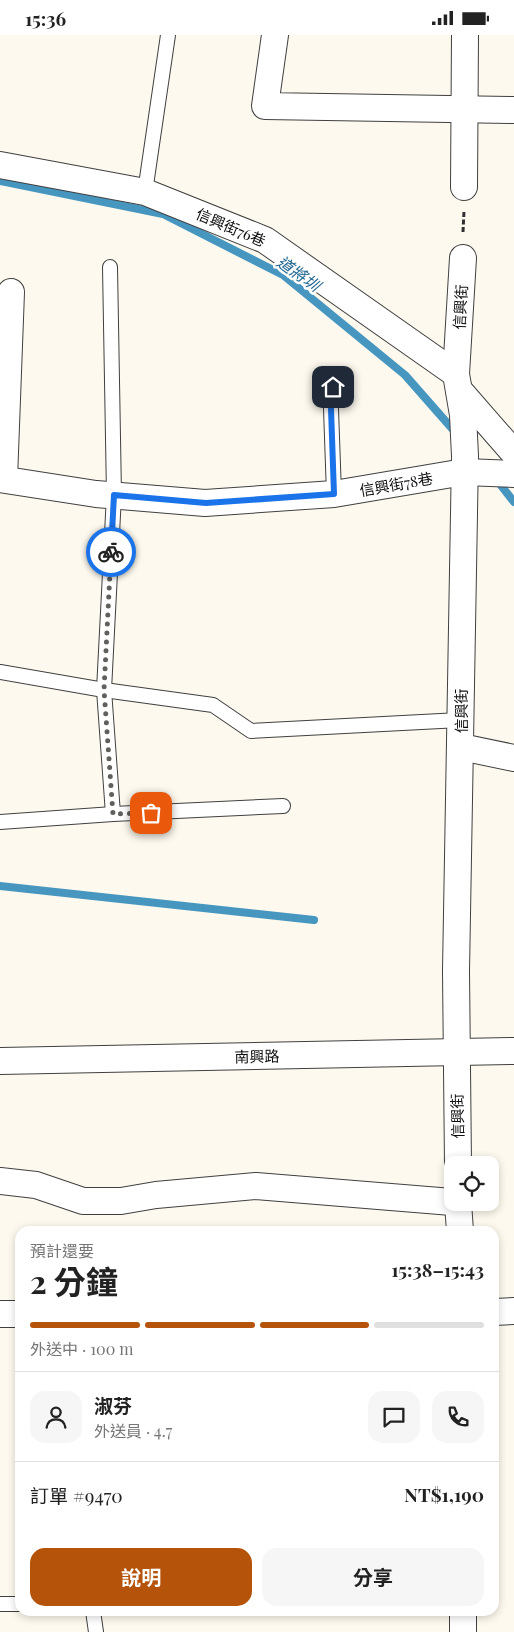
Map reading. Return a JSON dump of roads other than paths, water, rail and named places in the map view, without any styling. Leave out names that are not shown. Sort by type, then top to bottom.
[{"type":"street","points":[[275,35],[265,106],[514,110]]},
{"type":"street","points":[[464,187],[465,35]]},
{"type":"street","name":"信興街76巷","points":[[0,165],[145,192],[265,240],[458,382],[490,467]]},
{"type":"street","name":"信興街","points":[[458,1156],[456,971],[460,720],[490,467],[463,415],[458,382],[463,258]]},
{"type":"street","points":[[2,479],[12,292]]},
{"type":"street","name":"信興街78巷","points":[[2,479],[114,495],[206,503],[334,494],[490,467]]},
{"type":"street","points":[[461,747],[514,758]]},
{"type":"street","name":"南興路","points":[[0,1061],[514,1051]]},
{"type":"street","points":[[0,1181],[36,1185],[83,1201],[121,1201],[156,1195],[256,1186],[444,1201]]},
{"type":"street","points":[[459,1211],[460,1226]]},
{"type":"street","points":[[499,1312],[514,1311]]},
{"type":"street","points":[[0,1314],[15,1314]]},
{"type":"street","points":[[463,1616],[463,1632]]},
{"type":"lane","points":[[145,192],[168,35]]},
{"type":"lane","points":[[110,267],[114,495],[104,690],[113,814]]},
{"type":"lane","points":[[333,387],[331,409],[334,494]]},
{"type":"lane","points":[[0,672],[104,690],[213,705],[251,731],[460,720]]},
{"type":"lane","points":[[0,823],[113,814],[283,806]]},
{"type":"lane","points":[[0,1604],[15,1604]]},
{"type":"lane","points":[[94,1616],[96,1632]]},
{"type":"waterway","name":"道將圳","points":[[0,181],[163,214],[283,275],[405,375],[456,433]]},
{"type":"waterway","name":"道將圳","points":[[496,479],[514,502]]},
{"type":"waterway","points":[[0,886],[314,920]]}]
